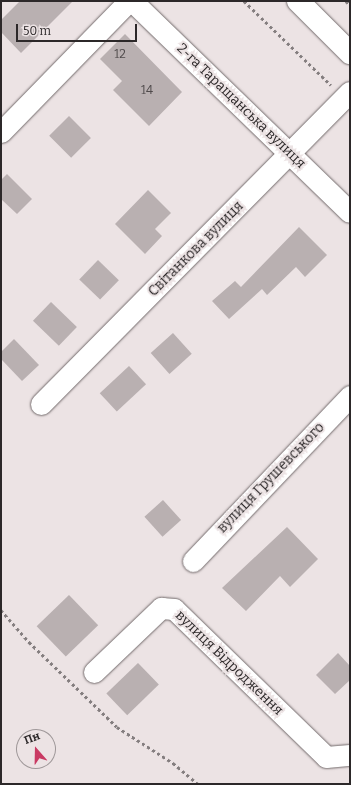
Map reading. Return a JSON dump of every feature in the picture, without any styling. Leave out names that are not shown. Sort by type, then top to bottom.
[{"type":"main road","points":[[298,1],[350,53]]},
{"type":"street","points":[[1,132],[131,1]]},
{"type":"street","name":"2-га Таращанська вулиця","points":[[131,1],[292,154],[350,212]]},
{"type":"street","name":"Світанкова вулиця","points":[[41,404],[292,154],[347,95]]},
{"type":"street","name":"вулиця Грушевського","points":[[193,561],[350,396]]},
{"type":"street","name":"вулиця Відродження","points":[[94,672],[161,608],[174,609],[326,757],[350,755]]},
{"type":"path","points":[[244,1],[347,95]]},
{"type":"path","points":[[346,1],[350,4]]},
{"type":"path","points":[[1,610],[29,642],[117,727],[173,763],[198,784]]},
{"type":"building","points":[[20,1],[73,1],[21,53],[1,32],[1,20]]},
{"type":"building","points":[[125,34],[182,92],[149,126],[113,90],[122,81],[100,59]]},
{"type":"building","points":[[69,116],[91,138],[71,158],[49,136]]},
{"type":"building","points":[[7,174],[32,199],[17,214],[1,199],[1,180]]},
{"type":"building","points":[[148,190],[171,213],[155,229],[162,236],[145,254],[115,224]]},
{"type":"building","points":[[299,227],[327,255],[305,277],[296,267],[267,295],[262,289],[229,319],[212,301],[235,281],[241,287]]},
{"type":"building","points":[[98,260],[119,280],[100,300],[79,279]]},
{"type":"building","points":[[51,302],[77,327],[59,346],[33,321]]},
{"type":"building","points":[[173,333],[192,354],[169,374],[151,353]]},
{"type":"building","points":[[14,339],[39,365],[22,381],[1,359],[1,352]]},
{"type":"building","points":[[129,366],[146,384],[117,412],[100,393]]},
{"type":"building","points":[[163,500],[181,520],[162,537],[144,517]]},
{"type":"building","points":[[287,527],[318,559],[290,587],[280,576],[246,611],[222,588]]},
{"type":"building","points":[[69,595],[98,625],[66,656],[37,626]]},
{"type":"building","points":[[338,653],[350,666],[350,680],[335,694],[316,675]]},
{"type":"building","points":[[138,663],[159,685],[127,715],[106,694]]}]
